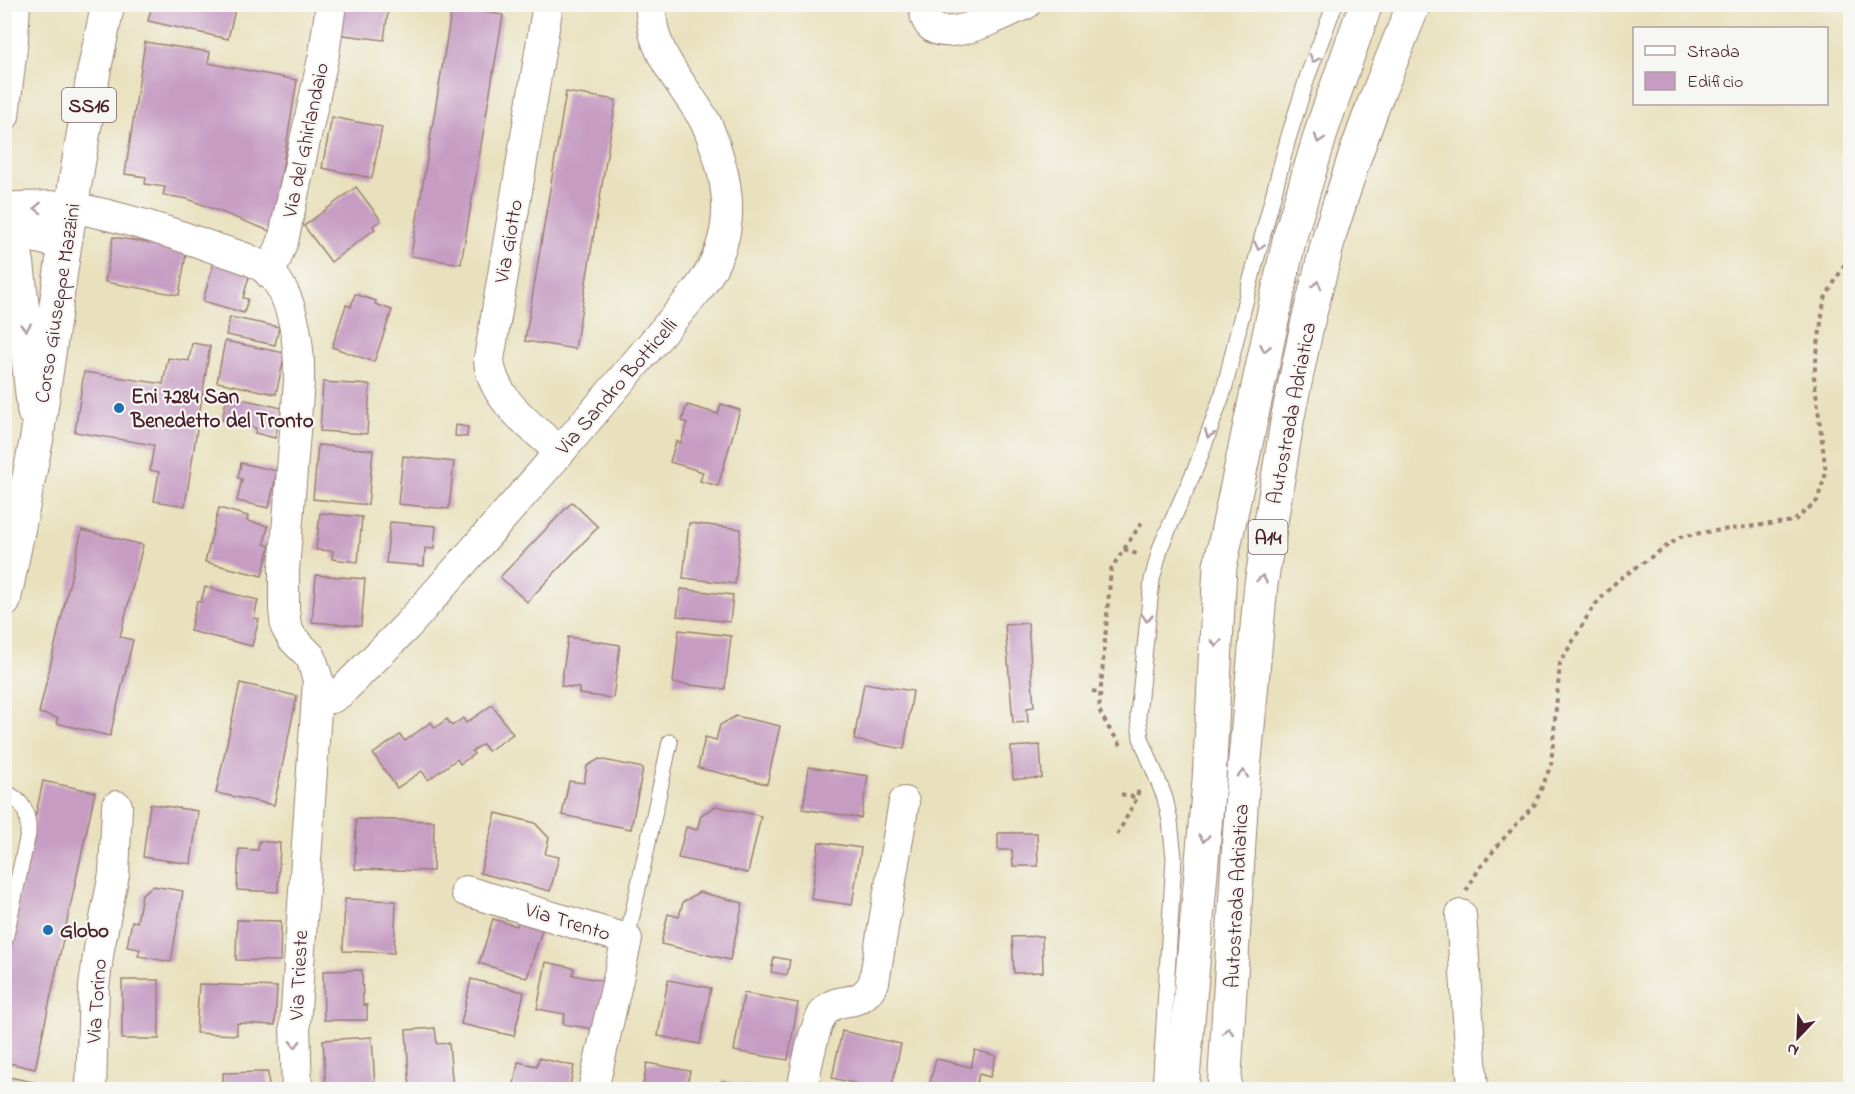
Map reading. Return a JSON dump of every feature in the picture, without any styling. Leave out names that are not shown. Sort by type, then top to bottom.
[{"type":"main road","name":"Corso Giuseppe Mazzini","points":[[4,601],[37,437],[65,243],[94,71],[108,4]]},
{"type":"main road","name":"Autostrada Adriatica","points":[[1182,1089],[1209,781],[1220,566],[1290,236],[1320,133],[1365,4]]},
{"type":"main road","name":"Autostrada Adriatica","points":[[1224,1089],[1242,792],[1258,607],[1286,427],[1308,321],[1331,230],[1362,136],[1414,4]]},
{"type":"main road","points":[[4,209],[72,207]]},
{"type":"main road","points":[[5,229],[65,243]]},
{"type":"main road","points":[[5,229],[16,254],[25,312],[37,437]]},
{"type":"street","points":[[4,116],[14,39],[15,4]]},
{"type":"street","name":"Via del Ghirlandaio","points":[[270,274],[283,241],[324,54],[331,4]]},
{"type":"street","name":"Via Giotto","points":[[548,4],[489,359],[494,383],[505,399],[560,452]]},
{"type":"street","name":"Via Sandro Botticelli","points":[[317,698],[332,698],[340,693],[407,626],[697,291],[713,266],[726,231],[727,198],[718,153],[706,124],[660,50],[655,36],[650,4]]},
{"type":"street","points":[[925,4],[927,21],[932,28],[950,33],[971,27],[1026,4]]},
{"type":"street","points":[[72,207],[163,229],[244,258],[270,274],[280,286],[297,335],[300,363],[284,570],[284,619],[292,638],[311,657],[318,680],[317,698]]},
{"type":"street","name":"Via Trieste","points":[[297,1089],[295,1025],[317,698]]},
{"type":"street","points":[[802,1089],[819,1020],[828,1008],[853,1001],[866,994],[874,982],[904,802]]},
{"type":"street","name":"Via Torino","points":[[91,1089],[94,987],[114,874],[117,806]]},
{"type":"street","name":"Via Trento","points":[[466,891],[627,939],[593,1089]]},
{"type":"street","points":[[1461,915],[1473,1089]]},
{"type":"lane","points":[[1160,1089],[1174,858],[1165,798],[1145,749],[1138,722],[1152,580],[1161,546],[1197,465],[1224,390],[1288,139],[1308,75],[1335,4]]},
{"type":"lane","points":[[627,939],[670,742]]},
{"type":"lane","points":[[4,792],[24,805],[28,834],[4,944]]},
{"type":"path","points":[[1461,915],[1466,889],[1504,838],[1535,804],[1551,765],[1560,663],[1593,607],[1618,580],[1680,537],[1794,520],[1817,501],[1826,473],[1814,376],[1822,310],[1824,300],[1851,255]]},
{"type":"path","points":[[1124,749],[1099,710],[1100,692],[1111,569],[1144,519]]},
{"type":"path","points":[[1092,691],[1100,692]]},
{"type":"path","points":[[1117,835],[1137,798],[1138,780]]},
{"type":"path","points":[[1121,794],[1137,798]]},
{"type":"building","points":[[341,4],[389,4],[384,40],[336,34]]},
{"type":"building","points":[[152,5],[236,5],[228,39],[148,21]]},
{"type":"building","points":[[452,7],[503,15],[461,264],[411,256]]},
{"type":"building","points":[[145,42],[210,52],[208,63],[297,80],[272,232],[188,199],[163,195],[165,187],[145,184],[146,177],[125,174]]},
{"type":"building","points":[[566,92],[616,100],[575,349],[525,341]]},
{"type":"building","points":[[332,117],[382,127],[372,178],[322,168]]},
{"type":"building","points":[[356,187],[381,220],[373,226],[375,229],[331,262],[304,226]]},
{"type":"building","points":[[113,237],[187,249],[179,295],[105,282]]},
{"type":"building","points":[[215,258],[251,269],[243,298],[248,299],[244,313],[203,301]]},
{"type":"building","points":[[355,294],[376,301],[375,304],[392,310],[374,362],[332,347],[346,305],[351,307]]},
{"type":"building","points":[[230,317],[279,327],[275,345],[226,335]]},
{"type":"building","points":[[225,341],[285,353],[276,394],[217,382]]},
{"type":"building","points":[[192,343],[210,346],[185,506],[154,501],[159,472],[150,470],[154,445],[75,432],[84,372],[163,384],[168,358],[189,361]]},
{"type":"building","points":[[323,382],[370,385],[367,434],[320,431]]},
{"type":"building","points":[[227,396],[282,408],[275,438],[255,433],[256,428],[222,420]]},
{"type":"building","points":[[721,404],[740,410],[718,486],[700,481],[703,472],[670,462],[676,441],[681,443],[687,423],[682,421],[687,405],[718,414]]},
{"type":"building","points":[[456,425],[468,427],[467,437],[455,436]]},
{"type":"building","points":[[318,445],[373,450],[368,505],[313,499]]},
{"type":"building","points":[[403,456],[454,462],[449,509],[398,504]]},
{"type":"building","points":[[241,463],[277,471],[269,508],[237,501],[242,479],[238,478]]},
{"type":"building","points":[[572,502],[598,527],[527,602],[500,577]]},
{"type":"building","points":[[219,508],[248,516],[247,521],[268,526],[264,544],[270,546],[262,576],[205,562]]},
{"type":"building","points":[[320,513],[362,517],[358,562],[332,559],[333,551],[316,550]]},
{"type":"building","points":[[390,522],[436,526],[434,549],[425,548],[424,566],[386,563]]},
{"type":"building","points":[[689,523],[741,529],[735,584],[683,578]]},
{"type":"building","points":[[82,530],[143,545],[120,637],[133,640],[110,736],[56,723],[58,718],[39,713]]},
{"type":"building","points":[[316,575],[365,579],[361,626],[312,622]]},
{"type":"building","points":[[205,587],[258,600],[254,618],[259,619],[252,646],[190,631],[197,601],[201,602]]},
{"type":"building","points":[[681,589],[733,595],[730,622],[677,616]]},
{"type":"building","points":[[1028,623],[1034,707],[1027,708],[1028,722],[1013,723],[1005,625]]},
{"type":"building","points":[[679,630],[731,636],[725,689],[673,683]]},
{"type":"building","points":[[568,637],[620,645],[613,698],[579,694],[579,688],[561,686]]},
{"type":"building","points":[[240,683],[297,696],[274,805],[216,793]]},
{"type":"building","points":[[864,683],[913,691],[904,749],[854,740]]},
{"type":"building","points":[[492,705],[513,734],[488,751],[483,744],[472,751],[474,754],[460,764],[457,759],[428,780],[422,771],[397,788],[373,754],[400,735],[405,741],[431,722],[435,728],[447,719],[452,726],[463,718],[466,723]]},
{"type":"building","points":[[736,716],[780,726],[767,784],[698,768],[705,737],[716,740],[720,725]]},
{"type":"building","points":[[1040,745],[1042,778],[1013,779],[1011,747]]},
{"type":"building","points":[[599,759],[643,768],[631,829],[562,815],[569,781],[584,783],[587,766]]},
{"type":"building","points":[[809,767],[868,776],[861,818],[803,809]]},
{"type":"building","points":[[43,781],[95,792],[35,1069],[4,1062],[4,961]]},
{"type":"building","points":[[150,804],[198,811],[191,864],[143,857]]},
{"type":"building","points":[[716,806],[761,816],[748,873],[678,858],[686,827],[697,830],[701,815]]},
{"type":"building","points":[[496,813],[535,823],[549,838],[545,854],[559,857],[550,891],[480,873]]},
{"type":"building","points":[[356,819],[434,821],[433,871],[355,869]]},
{"type":"building","points":[[998,833],[1037,833],[1038,866],[1013,866],[1012,850],[998,850]]},
{"type":"building","points":[[259,841],[280,843],[278,892],[237,890],[239,849],[258,850]]},
{"type":"building","points":[[819,842],[861,848],[852,905],[811,899]]},
{"type":"building","points":[[153,886],[183,891],[171,962],[138,956],[140,949],[127,947],[132,921],[137,922],[142,894]]},
{"type":"building","points":[[699,892],[743,903],[730,960],[661,944],[668,914],[679,917],[683,902]]},
{"type":"building","points":[[345,899],[396,901],[394,953],[343,951]]},
{"type":"building","points":[[493,919],[517,926],[519,919],[543,927],[527,978],[479,963]]},
{"type":"building","points":[[237,920],[281,921],[280,961],[236,960]]},
{"type":"building","points":[[1042,936],[1043,972],[1014,973],[1012,937]]},
{"type":"building","points":[[774,957],[790,960],[787,975],[771,972]]},
{"type":"building","points":[[546,962],[574,968],[573,975],[608,982],[599,1030],[563,1024],[565,1014],[537,1009]]},
{"type":"building","points":[[362,970],[363,1005],[367,1005],[367,1020],[324,1020],[323,971]]},
{"type":"building","points":[[471,979],[524,992],[514,1036],[461,1024]]},
{"type":"building","points":[[122,980],[159,980],[159,1039],[122,1039]]},
{"type":"building","points":[[668,980],[711,988],[700,1044],[658,1036]]},
{"type":"building","points":[[199,984],[277,987],[275,1025],[237,1023],[237,1035],[196,1033]]},
{"type":"building","points":[[744,993],[798,1003],[788,1060],[734,1051]]},
{"type":"building","points":[[435,1028],[437,1044],[449,1043],[453,1090],[410,1090],[406,1030]]},
{"type":"building","points":[[842,1031],[901,1044],[891,1090],[832,1078]]},
{"type":"building","points":[[372,1037],[375,1088],[326,1090],[323,1040]]},
{"type":"building","points":[[975,1050],[996,1056],[990,1077],[979,1074],[975,1090],[928,1090],[936,1059],[971,1067]]},
{"type":"building","points":[[539,1058],[574,1066],[569,1090],[513,1090],[518,1062],[537,1066]]},
{"type":"building","points":[[647,1063],[690,1071],[686,1090],[642,1090]]},
{"type":"building","points":[[268,1072],[269,1090],[223,1090],[223,1073]]},
{"type":"building","points":[[4,1076],[58,1087],[57,1090],[4,1090]]},
{"type":"building","points":[[722,1081],[764,1088],[764,1090],[720,1090]]},
{"type":"place","name":"Eni 7284 San Benedetto del Tronto","points":[[119,408]]},
{"type":"place","name":"Globo","points":[[48,930]]}]
